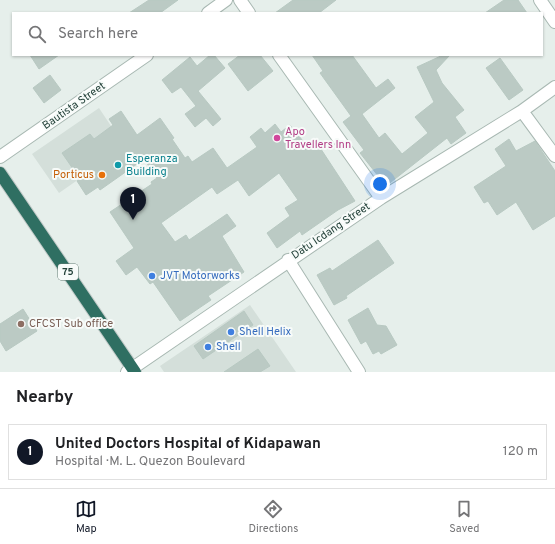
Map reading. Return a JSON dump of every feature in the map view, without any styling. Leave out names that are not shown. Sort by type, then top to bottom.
[{"type":"highway","name":"75","points":[[0,173],[131,371]]},
{"type":"street","points":[[209,12],[226,0]]},
{"type":"street","points":[[240,0],[248,12]]},
{"type":"street","points":[[540,0],[555,22]]},
{"type":"street","name":"Bautista Street","points":[[0,157],[146,56]]},
{"type":"street","points":[[280,56],[381,198]]},
{"type":"street","name":"Datu Icdang Street","points":[[131,371],[288,260],[381,198],[522,111],[555,87]]},
{"type":"street","points":[[522,111],[555,156]]},
{"type":"street","points":[[288,260],[358,372]]},
{"type":"shaded area","points":[[99,108],[125,147],[59,193],[32,154]]},
{"type":"shaded area","points":[[250,305],[296,372],[164,372],[160,366]]},
{"type":"building","points":[[149,0],[178,0],[161,12],[131,12]]},
{"type":"building","points":[[293,0],[336,0],[320,12],[276,12]]},
{"type":"building","points":[[504,0],[518,0],[526,12],[486,12]]},
{"type":"building","points":[[31,56],[58,56],[39,69]]},
{"type":"building","points":[[209,56],[215,56],[225,68],[198,91],[221,119],[213,126],[206,118],[195,127],[185,114],[196,106],[181,87],[172,93],[162,80],[190,57],[197,66]]},
{"type":"building","points":[[239,56],[261,56],[273,71],[248,91],[228,64]]},
{"type":"building","points":[[313,56],[353,56],[376,88],[388,79],[395,88],[362,114],[379,138],[385,133],[402,154],[428,133],[415,117],[434,102],[417,67],[441,56],[449,56],[436,70],[442,83],[464,110],[455,117],[466,133],[451,144],[447,138],[386,186],[360,153],[364,150],[343,122],[351,116],[320,73],[323,71]]},
{"type":"building","points":[[500,58],[523,90],[509,100],[486,68]]},
{"type":"building","points":[[50,75],[61,90],[44,103],[33,88]]},
{"type":"building","points":[[121,111],[137,135],[160,118],[174,138],[172,139],[185,158],[188,156],[192,162],[213,148],[227,168],[257,147],[250,137],[261,128],[265,133],[275,124],[281,132],[290,125],[307,146],[315,140],[355,201],[338,210],[302,235],[300,231],[277,248],[267,233],[290,216],[285,208],[298,200],[279,173],[249,196],[238,180],[217,194],[212,187],[161,223],[175,242],[186,235],[189,240],[227,214],[236,226],[222,236],[244,272],[208,296],[211,300],[180,321],[153,282],[150,284],[137,267],[126,275],[116,261],[134,248],[110,212],[152,184],[151,182],[157,178],[144,159],[100,190],[98,187],[86,195],[77,181],[80,179],[62,153],[90,134],[94,139],[113,125],[109,119]]},
{"type":"building","points":[[509,139],[516,151],[535,141],[555,171],[555,216],[533,230],[516,202],[497,215],[488,201],[484,203],[474,187],[506,166],[495,149]]},
{"type":"building","points":[[378,240],[394,263],[346,296],[347,298],[334,305],[317,275],[330,268],[332,271]]},
{"type":"building","points":[[368,308],[377,325],[386,326],[397,345],[381,354],[379,351],[373,354],[366,341],[361,344],[348,320]]},
{"type":"building","points":[[23,309],[37,331],[6,351],[0,341],[0,324]]},
{"type":"building","points":[[244,311],[253,325],[203,359],[194,346]]},
{"type":"building","name":"Shell","points":[[258,349],[270,366],[260,372],[224,372]]},
{"type":"place","name":"Apo Travellers Inn","points":[[277,138]]},
{"type":"place","name":"Esperanza Building","points":[[118,165]]},
{"type":"place","name":"Porticus","points":[[102,175]]},
{"type":"place","name":"United Doctors Hospital of Kidapawan","points":[[133,220]]},
{"type":"place","name":"JVT Motorworks","points":[[152,276]]},
{"type":"place","name":"CFCST Sub office","points":[[21,324]]},
{"type":"place","name":"Shell Helix","points":[[231,332]]},
{"type":"place","name":"Shell","points":[[208,347]]}]
